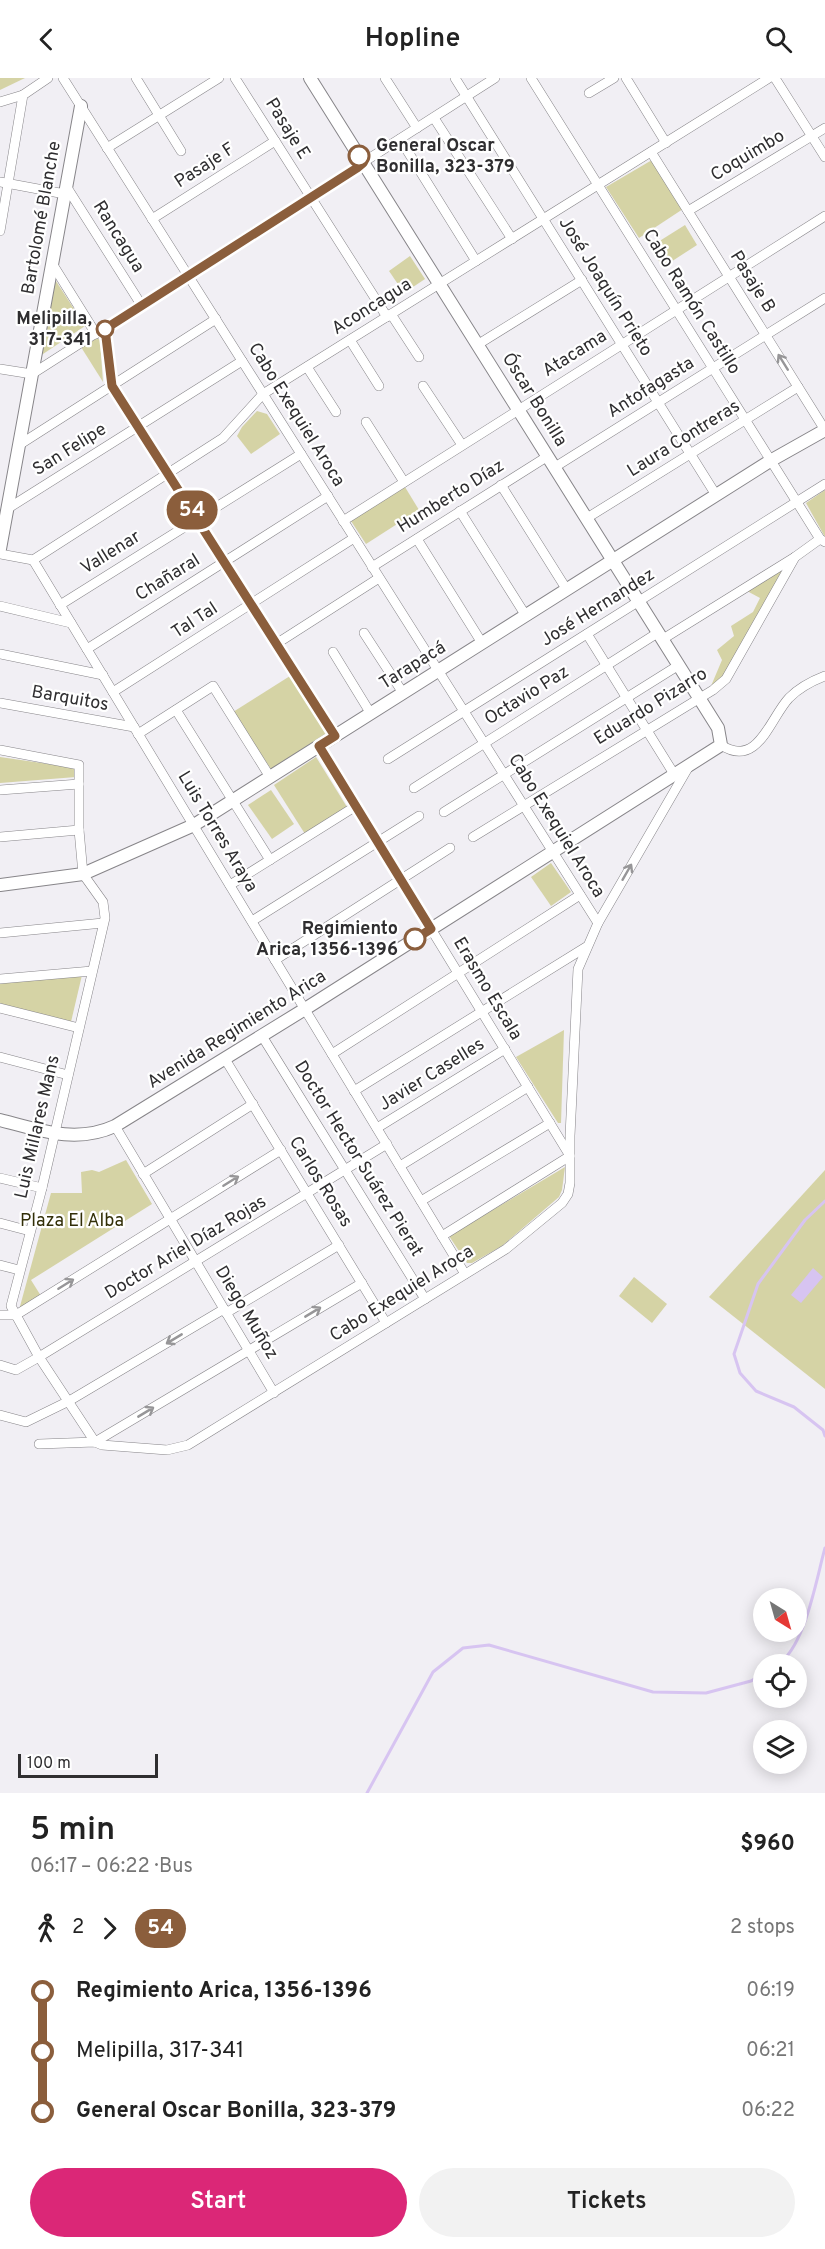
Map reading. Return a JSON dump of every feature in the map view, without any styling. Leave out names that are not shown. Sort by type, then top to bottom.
[{"type":"street","points":[[0,102],[23,95],[48,78]]},
{"type":"street","name":"Cabo Exequiel Aroca","points":[[39,1444],[95,1442],[102,1445],[160,1450],[181,1447],[274,1393],[506,1249],[562,1203],[570,1189],[578,969],[598,923],[63,78]]},
{"type":"street","points":[[136,78],[181,151]]},
{"type":"street","points":[[107,148],[219,78]]},
{"type":"street","name":"Pasaje E","points":[[235,78],[310,197],[419,357]]},
{"type":"street","name":"Óscar Bonilla","points":[[310,78],[699,697],[718,728],[721,744]]},
{"type":"street","points":[[385,78],[417,129]]},
{"type":"street","name":"José Joaquín Prieto","points":[[455,78],[716,495]]},
{"type":"street","points":[[0,369],[32,374],[142,306],[495,78]]},
{"type":"street","name":"Cabo Ramón Castillo","points":[[531,78],[770,461],[822,540]]},
{"type":"street","points":[[590,93],[614,78]]},
{"type":"street","points":[[626,78],[666,142]]},
{"type":"street","name":"Aconcagua","points":[[33,560],[223,438],[263,394],[769,78]]},
{"type":"street","points":[[775,78],[825,157]]},
{"type":"street","points":[[0,231],[4,182],[23,95]]},
{"type":"street","name":"Bartolomé Blanche","points":[[0,549],[81,106]]},
{"type":"street","points":[[434,118],[512,239]]},
{"type":"street","name":"Coquimbo","points":[[688,211],[825,128]]},
{"type":"street","points":[[400,140],[476,261]]},
{"type":"street","name":"Pasaje F","points":[[152,219],[275,141]]},
{"type":"street","name":"Pasaje B","points":[[651,152],[825,430]]},
{"type":"street","points":[[4,182],[65,190]]},
{"type":"street","name":"Rancagua","points":[[65,190],[142,306]]},
{"type":"street","name":"Atacama","points":[[344,521],[825,216]]},
{"type":"street","points":[[53,265],[96,334]]},
{"type":"street","points":[[477,345],[582,280]]},
{"type":"street","name":"Antofagasta","points":[[555,467],[825,297]]},
{"type":"street","points":[[19,445],[216,319]]},
{"type":"street","points":[[105,329],[112,386],[335,736]]},
{"type":"street","points":[[350,340],[379,386]]},
{"type":"street","name":"San Felipe","points":[[7,509],[242,361]]},
{"type":"street","points":[[307,367],[336,412]]},
{"type":"street","points":[[423,386],[462,445]]},
{"type":"street","name":"Laura Contreras","points":[[587,518],[798,387]]},
{"type":"street","points":[[366,422],[404,482]]},
{"type":"street","name":"Tarapacá","points":[[0,885],[83,874],[194,825],[770,461],[825,430]]},
{"type":"street","name":"Vallenar","points":[[60,605],[301,454]]},
{"type":"street","name":"Humberto Díaz","points":[[372,567],[548,456]]},
{"type":"street","name":"José Hernandez","points":[[388,759],[825,484]]},
{"type":"street","points":[[501,485],[567,590]]},
{"type":"street","name":"Chañaral","points":[[87,649],[328,496]]},
{"type":"street","points":[[460,511],[526,616]]},
{"type":"street","name":"Tal Tal","points":[[113,693],[354,538]]},
{"type":"street","points":[[417,539],[482,643]]},
{"type":"street","name":"Octavio Paz","points":[[414,788],[607,665],[661,636],[822,540]]},
{"type":"street","points":[[0,554],[33,560]]},
{"type":"street","name":"Eduardo Pizarro","points":[[473,837],[712,690],[726,679],[795,557]]},
{"type":"street","name":"Luis Torres Araya","points":[[33,560],[465,1274]]},
{"type":"street","points":[[276,644],[379,578]]},
{"type":"street","points":[[0,606],[71,623]]},
{"type":"street","points":[[364,633],[403,693]]},
{"type":"street","points":[[587,634],[674,774]]},
{"type":"street","points":[[333,652],[370,714]]},
{"type":"street","points":[[0,654],[103,675]]},
{"type":"street","points":[[444,812],[679,665]]},
{"type":"street","points":[[721,744],[740,751],[756,744],[789,698],[806,684],[825,676]]},
{"type":"street","points":[[136,730],[176,710],[213,686],[270,777]]},
{"type":"street","name":"Barquitos","points":[[0,703],[136,730]]},
{"type":"street","points":[[176,710],[270,860]]},
{"type":"street","name":"Avenida Regimiento Arica","points":[[0,1120],[54,1134],[77,1136],[99,1134],[115,1126],[305,1010],[721,744]]},
{"type":"street","name":"Erasmo Escala","points":[[319,746],[570,1156]]},
{"type":"street","points":[[0,750],[79,765],[79,830],[83,874]]},
{"type":"street","points":[[598,923],[690,764]]},
{"type":"street","points":[[0,790],[79,784]]},
{"type":"street","points":[[230,885],[356,806]]},
{"type":"street","points":[[252,921],[419,816]]},
{"type":"street","points":[[0,837],[79,830]]},
{"type":"street","points":[[275,960],[450,848]]},
{"type":"street","name":"Luis Millares Mans","points":[[83,874],[102,902],[104,922],[42,1188],[11,1306],[39,1357],[95,1442]]},
{"type":"street","points":[[332,1054],[580,895]]},
{"type":"street","points":[[0,933],[104,922]]},
{"type":"street","points":[[354,1091],[586,947]]},
{"type":"street","points":[[0,979],[92,971]]},
{"type":"street","points":[[0,1008],[79,1028]]},
{"type":"street","name":"Doctor Hector Suárez Pierat","points":[[262,1036],[425,1299]]},
{"type":"street","name":"Javier Caselles","points":[[377,1128],[505,1049]]},
{"type":"street","points":[[0,1057],[68,1075]]},
{"type":"street","name":"Carlos Rosas","points":[[225,1059],[386,1323]]},
{"type":"street","points":[[400,1166],[528,1087]]},
{"type":"street","points":[[143,1174],[253,1104]]},
{"type":"street","points":[[421,1201],[550,1124]]},
{"type":"street","name":"Diego Muñoz","points":[[115,1126],[274,1393]]},
{"type":"street","name":"Doctor Ariel Díaz Rojas","points":[[0,1365],[16,1370],[39,1357],[387,1144]]},
{"type":"street","points":[[0,1315],[16,1315],[280,1150]]},
{"type":"street","points":[[442,1236],[570,1156]]},
{"type":"street","points":[[0,1178],[42,1188]]},
{"type":"street","points":[[0,1223],[30,1231]]},
{"type":"street","points":[[0,1415],[26,1422],[69,1401],[339,1245]]},
{"type":"street","points":[[0,1265],[19,1270]]},
{"type":"street","points":[[95,1442],[362,1283]]},
{"type":"green space","points":[[0,78],[25,78],[0,90]]},
{"type":"green space","points":[[652,160],[683,209],[639,238],[606,187]]},
{"type":"green space","points":[[685,225],[697,245],[663,267],[650,247]]},
{"type":"green space","points":[[410,256],[425,279],[404,293],[389,271]]},
{"type":"green space","points":[[54,278],[85,326],[37,358]]},
{"type":"green space","points":[[97,338],[100,340],[103,382],[81,347]]},
{"type":"green space","points":[[257,411],[267,414],[280,434],[251,454],[237,436]]},
{"type":"green space","points":[[405,487],[419,510],[366,544],[351,521]]},
{"type":"green space","points":[[825,490],[825,537],[806,503]]},
{"type":"green space","points":[[784,567],[724,678],[711,686],[722,660],[717,650],[734,636],[731,626],[753,612],[760,598],[747,591]]},
{"type":"green space","points":[[290,676],[327,733],[271,769],[233,712]]},
{"type":"green space","points":[[0,757],[76,768],[76,777],[0,783]]},
{"type":"green space","points":[[316,757],[347,807],[305,834],[274,785]]},
{"type":"green space","points":[[271,790],[294,824],[272,839],[248,805]]},
{"type":"green space","points":[[551,863],[571,892],[551,906],[531,877]]},
{"type":"green space","points":[[82,975],[71,1022],[0,1005],[0,983]]},
{"type":"green space","points":[[564,1030],[561,1123],[558,1123],[516,1057]]},
{"type":"green space","name":"Plaza El Alba","points":[[126,1160],[152,1204],[31,1280],[41,1296],[19,1310],[51,1193],[82,1193],[81,1172],[92,1170],[99,1172]]},
{"type":"green space","points":[[565,1167],[559,1197],[502,1246],[472,1263],[467,1263],[449,1236]]},
{"type":"green space","points":[[825,1170],[825,1389],[709,1297]]},
{"type":"green space","points":[[634,1277],[667,1304],[652,1323],[619,1296]]},
{"type":"shaded area","points":[[813,1268],[823,1277],[801,1303],[791,1295]]},
{"type":"waterway","points":[[825,1201],[805,1220],[758,1284],[734,1354],[740,1373],[756,1391],[794,1407],[823,1430],[825,1436]]},
{"type":"waterway","points":[[788,1654],[808,1612],[825,1548]]},
{"type":"waterway","points":[[367,1793],[433,1672],[463,1648],[489,1645],[653,1692],[706,1693],[753,1680]]},
{"type":"bus line","name":"54","points":[[359,156],[363,163],[357,168],[105,329],[112,386],[335,736],[319,746],[431,929],[415,939]]},
{"type":"place","name":"General Oscar Bonilla, 323-379","points":[[359,156]]},
{"type":"place","name":"Melipilla, 317-341","points":[[105,329]]},
{"type":"place","name":"Regimiento Arica, 1356-1396","points":[[415,939]]}]
